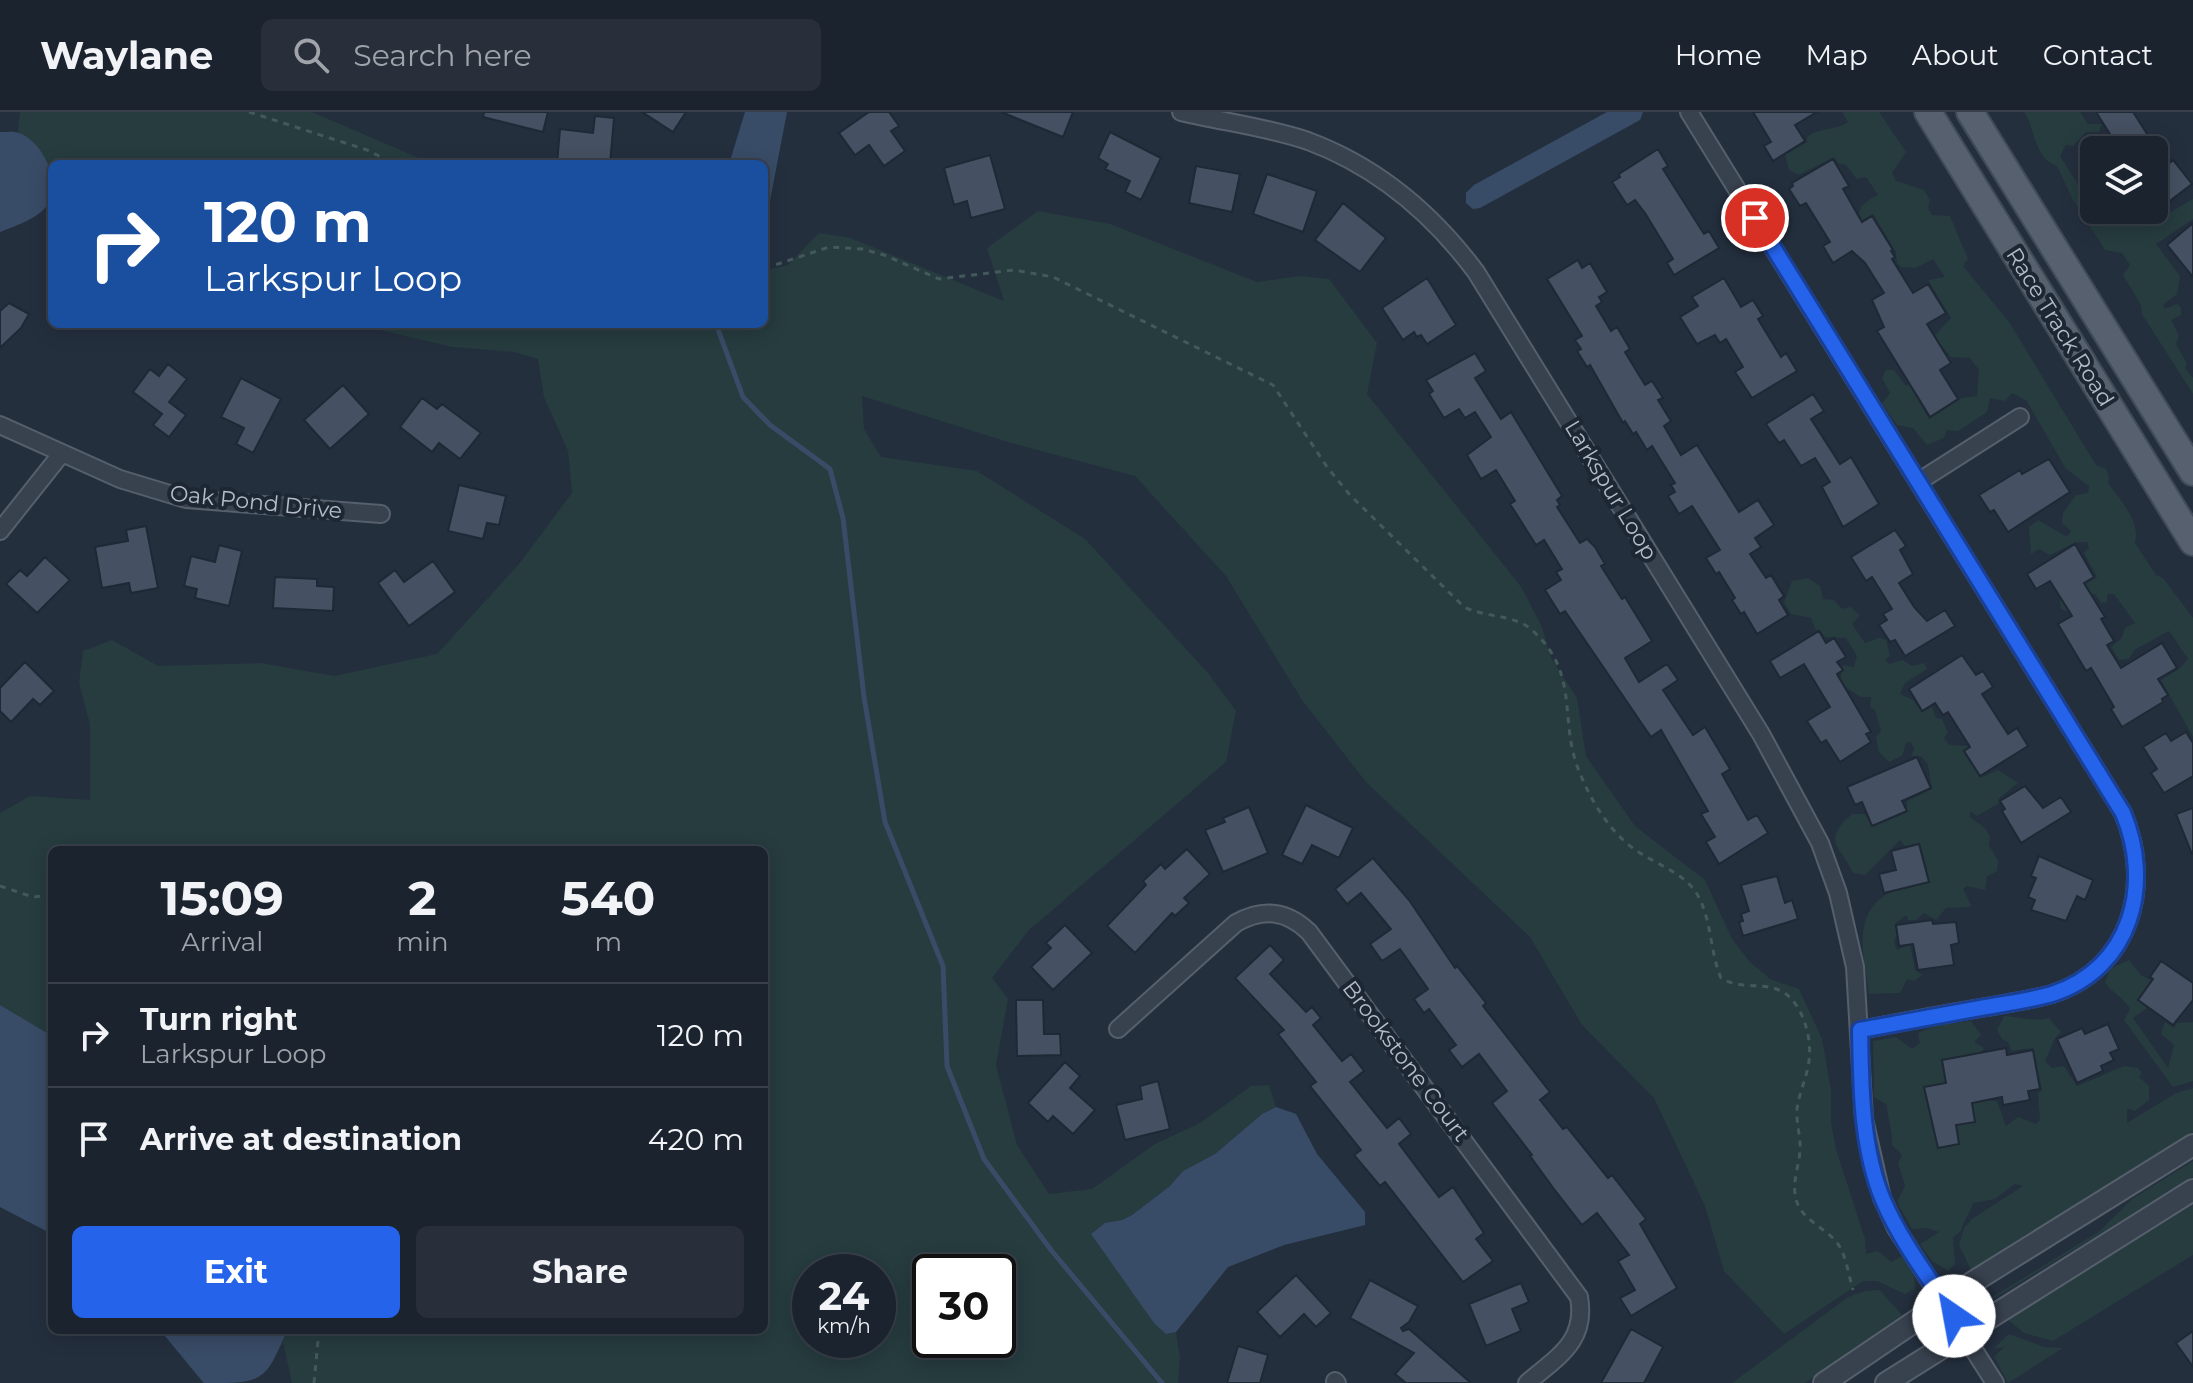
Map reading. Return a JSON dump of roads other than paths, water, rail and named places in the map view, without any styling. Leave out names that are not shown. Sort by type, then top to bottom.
[{"type":"main road","name":"Race Track Road","points":[[1928,112],[2193,542]]},
{"type":"main road","name":"Race Track Road","points":[[1970,112],[2193,472]]},
{"type":"street","name":"Larkspur Loop","points":[[1181,112],[1229,117],[1305,140],[1374,173],[1413,201],[1450,238],[1476,272],[1798,798],[1820,843],[1838,893],[1855,967],[1864,1119],[1882,1198],[1896,1228],[1995,1383]]},
{"type":"street","points":[[1689,112],[2123,813],[2133,842],[2138,887],[2131,915],[2119,942],[2106,958],[2073,984],[2032,998],[1860,1030]]},
{"type":"street","points":[[1918,482],[2020,417]]},
{"type":"street","name":"Oak Pond Drive","points":[[0,425],[147,489],[186,499],[381,514]]},
{"type":"street","points":[[0,531],[62,453]]},
{"type":"street","name":"Brookstone Court","points":[[1118,1029],[1236,923],[1250,915],[1266,912],[1297,921],[1328,957],[1579,1297],[1582,1313],[1576,1336],[1527,1383]]},
{"type":"street","points":[[1824,1383],[1944,1301],[2193,1145]]},
{"type":"street","points":[[1886,1383],[1964,1331],[2193,1190]]},
{"type":"water","points":[[745,112],[787,112],[768,211],[768,160],[730,160]]},
{"type":"water","points":[[1607,112],[1643,112],[1640,120],[1480,208],[1473,209],[1466,203],[1466,193],[1474,185]]},
{"type":"water","points":[[0,132],[19,133],[36,145],[48,166],[48,204],[41,212],[0,232]]},
{"type":"water","points":[[0,1005],[48,1034],[48,1232],[0,1207]]},
{"type":"water","points":[[1276,1107],[1296,1114],[1317,1154],[1365,1212],[1365,1225],[1284,1245],[1228,1267],[1176,1332],[1166,1334],[1154,1323],[1091,1234],[1105,1223],[1132,1215],[1170,1186],[1183,1171],[1215,1154],[1262,1114]]},
{"type":"water","points":[[163,1334],[285,1334],[273,1361],[259,1376],[239,1382],[204,1383]]},
{"type":"waterway","points":[[717,328],[743,397],[770,425],[830,469],[843,518],[864,697],[885,822],[943,966],[947,1066],[984,1159],[1051,1250],[1162,1383]]}]
